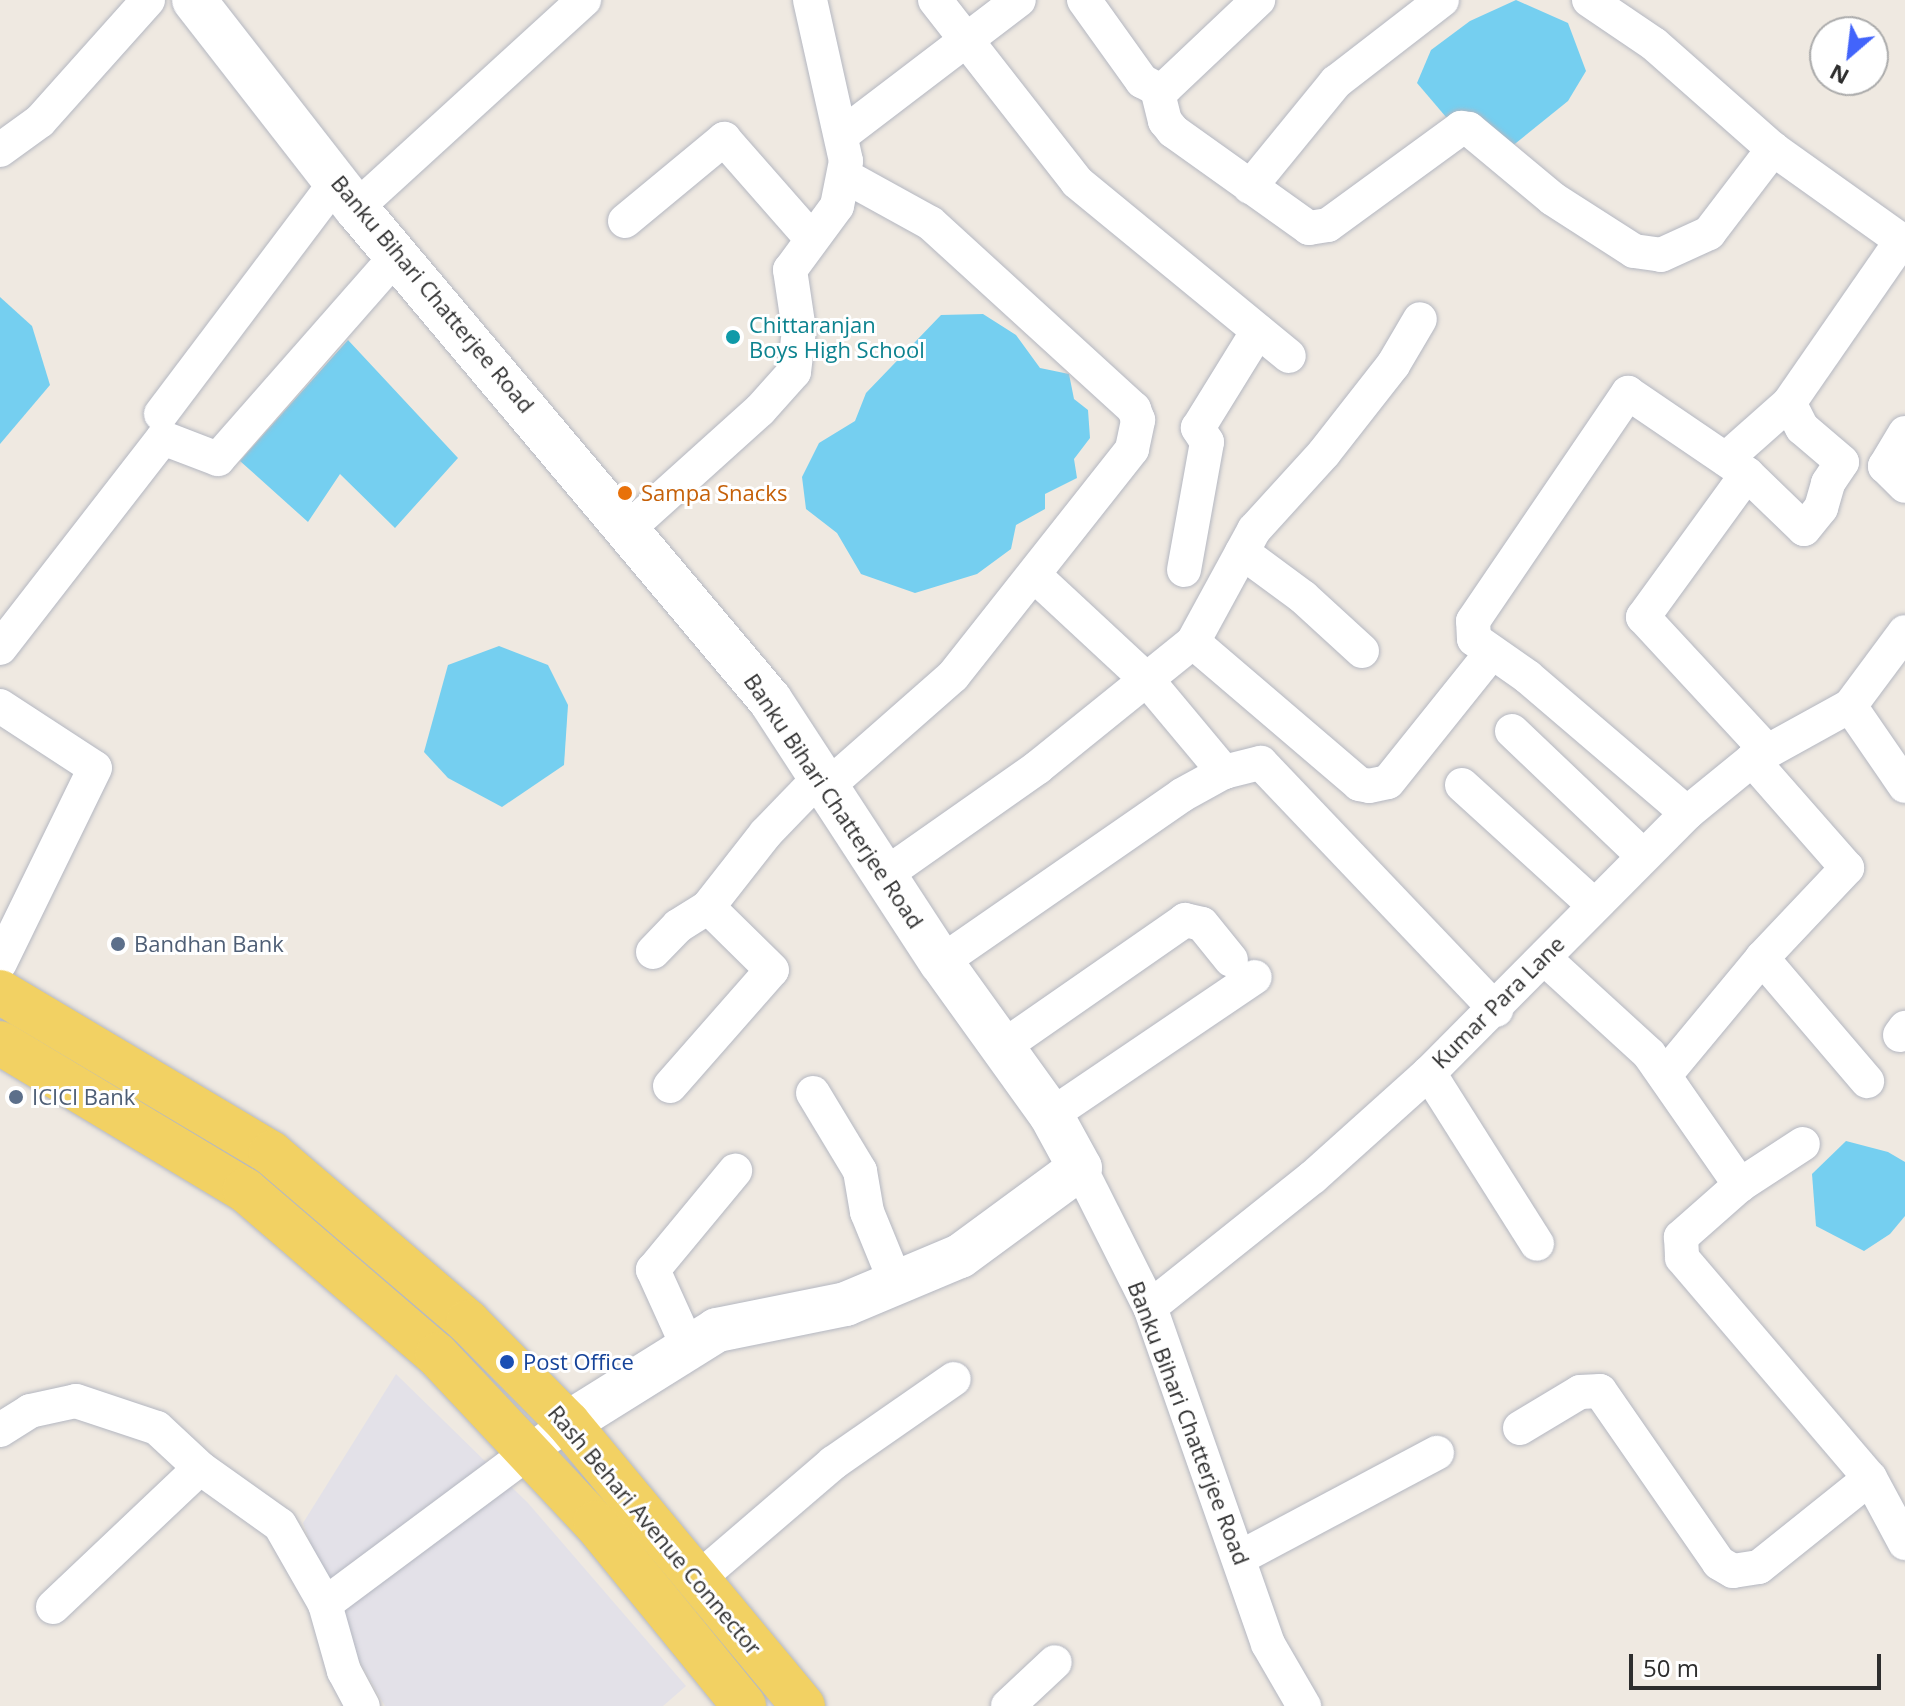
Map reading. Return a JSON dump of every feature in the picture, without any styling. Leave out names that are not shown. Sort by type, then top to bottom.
[{"type":"main road","name":"Banku Bihari Chatterjee Road","points":[[194,0],[347,194],[770,700],[941,962],[1051,1115],[1080,1168]]},
{"type":"main road","name":"Rash Behari Avenue Connector","points":[[0,992],[271,1153],[468,1322],[568,1423],[803,1706]]},
{"type":"main road","name":"Rash Behari Avenue Connector","points":[[0,1043],[245,1190],[437,1355],[530,1449],[744,1706]]},
{"type":"main road","points":[[568,1423],[717,1330],[846,1304],[960,1256],[1080,1168]]},
{"type":"street","points":[[0,150],[40,121],[148,0]]},
{"type":"street","points":[[161,414],[347,194],[584,0]]},
{"type":"street","points":[[629,528],[760,410],[794,372],[799,330],[790,270],[837,206],[845,176],[843,134],[810,0]]},
{"type":"street","points":[[935,0],[1077,182],[1289,356]]},
{"type":"street","points":[[843,134],[1019,0]]},
{"type":"street","points":[[1084,0],[1142,81],[1157,89],[1166,87],[1258,0]]},
{"type":"street","points":[[1250,187],[1336,82],[1442,0]]},
{"type":"street","points":[[1589,0],[1654,44],[1773,149],[1903,242],[1789,403],[1736,466],[1643,617],[1847,868],[1762,958],[1665,1075]]},
{"type":"street","points":[[1157,89],[1165,121],[1173,131],[1300,226],[1328,225],[1461,128],[1469,129],[1553,199],[1634,251],[1661,255],[1709,233],[1773,149]]},
{"type":"street","points":[[625,221],[724,139],[812,239]]},
{"type":"street","points":[[653,952],[678,926],[708,907],[766,833],[825,780],[943,686],[1132,449],[1138,434],[1134,409],[930,223],[845,176]]},
{"type":"street","points":[[0,648],[163,438],[218,459],[399,253]]},
{"type":"street","points":[[886,874],[1148,681],[1193,642],[1263,518],[1318,460],[1393,365],[1420,319]]},
{"type":"street","points":[[1184,570],[1207,442],[1198,428],[1258,331]]},
{"type":"street","points":[[1687,813],[1474,639],[1473,621],[1624,395],[1634,395],[1736,466],[1804,529],[1821,508],[1828,483],[1842,462]]},
{"type":"street","points":[[1789,403],[1802,428],[1842,462],[1895,476],[1905,433]]},
{"type":"street","points":[[1242,552],[1303,597],[1362,651]]},
{"type":"street","points":[[1034,575],[1148,681],[1224,772]]},
{"type":"street","name":"Kumar Para Lane","points":[[1150,1307],[1313,1177],[1429,1073],[1496,1010],[1593,904],[1687,813],[1759,756],[1850,706],[1905,632]]},
{"type":"street","points":[[1193,642],[1359,784],[1369,786],[1388,782],[1492,652]]},
{"type":"street","points":[[0,706],[95,768],[0,963]]},
{"type":"street","points":[[1850,706],[1905,786]]},
{"type":"street","points":[[1512,731],[1642,855]]},
{"type":"street","points":[[941,962],[1182,795],[1224,772],[1261,763],[1496,1010]]},
{"type":"street","points":[[1462,785],[1593,904]]},
{"type":"street","points":[[670,1086],[772,970],[708,907]]},
{"type":"street","points":[[1004,1046],[1185,920],[1202,924],[1243,969],[1051,1115]]},
{"type":"street","points":[[1544,958],[1665,1075],[1740,1185]]},
{"type":"street","points":[[1762,958],[1867,1081]]},
{"type":"street","points":[[1429,1073],[1537,1244]]},
{"type":"street","points":[[813,1093],[860,1171],[867,1212],[896,1283]]},
{"type":"street","points":[[1803,1144],[1740,1185],[1681,1237],[1682,1258],[1870,1478],[1905,1543]]},
{"type":"street","name":"Banku Bihari Chatterjee Road","points":[[1080,1168],[1150,1307],[1241,1557],[1268,1644],[1304,1706]]},
{"type":"street","points":[[688,1347],[653,1270],[735,1171]]},
{"type":"street","points":[[699,1578],[833,1463],[954,1379]]},
{"type":"street","points":[[1520,1428],[1580,1392],[1600,1391],[1719,1563],[1733,1571],[1759,1567],[1870,1478]]},
{"type":"street","points":[[0,1430],[30,1411],[76,1401],[157,1428],[200,1468],[280,1525],[325,1604],[344,1671],[363,1706]]},
{"type":"street","points":[[325,1604],[568,1423]]},
{"type":"street","points":[[1241,1557],[1437,1453]]},
{"type":"street","points":[[53,1607],[200,1468]]},
{"type":"street","points":[[1008,1706],[1055,1662]]},
{"type":"shaded area","points":[[396,1374],[528,1503],[686,1686],[663,1706],[385,1706],[345,1636],[303,1523]]},
{"type":"water","points":[[1516,0],[1568,23],[1586,71],[1568,101],[1511,147],[1446,117],[1417,83],[1431,50],[1470,21]]},
{"type":"water","points":[[0,297],[32,326],[50,385],[0,444]]},
{"type":"water","points":[[983,314],[1016,335],[1040,368],[1069,374],[1074,399],[1088,410],[1090,438],[1074,459],[1077,478],[1045,494],[1045,509],[1016,525],[1011,549],[977,574],[915,593],[861,574],[837,533],[806,509],[802,477],[819,443],[855,421],[866,393],[941,315]]},
{"type":"water","points":[[348,340],[458,458],[395,528],[340,474],[308,522],[240,461]]},
{"type":"water","points":[[499,646],[548,665],[568,705],[564,765],[502,807],[448,778],[424,752],[448,665]]},
{"type":"water","points":[[1846,1141],[1888,1152],[1905,1162],[1905,1216],[1890,1234],[1864,1251],[1816,1226],[1812,1174]]},
{"type":"place","name":"Chittaranjan Boys High School","points":[[733,337]]},
{"type":"place","name":"Sampa Snacks","points":[[625,493]]},
{"type":"place","name":"Bandhan Bank","points":[[118,944]]},
{"type":"place","name":"ICICI Bank","points":[[16,1097]]},
{"type":"place","name":"Post Office","points":[[507,1362]]}]
